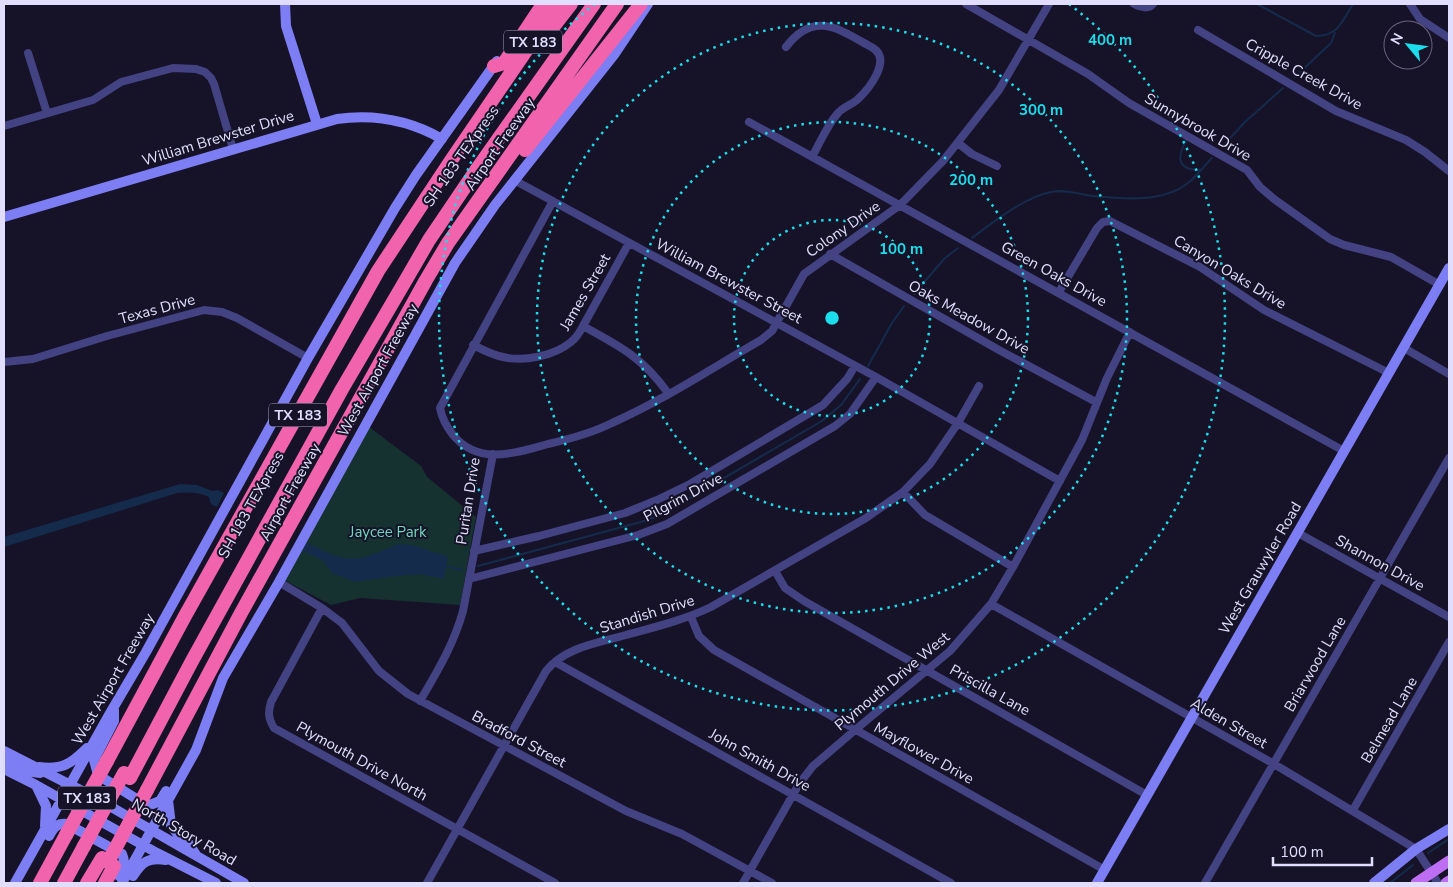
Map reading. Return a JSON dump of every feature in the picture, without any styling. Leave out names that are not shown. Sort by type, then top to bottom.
[{"type":"highway","points":[[494,66],[504,63],[543,4]]},
{"type":"highway","name":"Airport Freeway","points":[[40,883],[194,599],[378,271],[452,158],[558,4]]},
{"type":"highway","points":[[507,80],[544,40],[571,4]]},
{"type":"highway","name":"SH 183 TEXpress","points":[[72,883],[99,856],[127,776],[270,504],[335,388],[440,213],[587,4]]},
{"type":"highway","name":"SH 183 TEXpress","points":[[127,776],[342,389],[407,278],[478,169],[594,4]]},
{"type":"highway","points":[[573,67],[585,39],[608,4]]},
{"type":"highway","name":"Airport Freeway","points":[[96,883],[99,856],[127,826],[421,288],[448,243],[503,168],[617,4]]},
{"type":"highway","points":[[503,168],[523,153],[641,4]]},
{"type":"highway","points":[[87,883],[99,856]]},
{"type":"highway","points":[[99,856],[105,883]]},
{"type":"highway","name":"SH 183 TEXpress","points":[[64,883],[99,856]]},
{"type":"main road","points":[[285,4],[286,26],[317,124]]},
{"type":"main road","name":"West Airport Freeway","points":[[15,883],[151,644],[308,358],[395,208],[535,4]]},
{"type":"main road","name":"West Airport Freeway","points":[[122,883],[196,750],[223,678],[279,582],[455,263],[473,234],[514,180],[596,79],[648,4]]},
{"type":"main road","name":"William Brewster Drive","points":[[4,217],[337,118],[388,119],[422,129],[442,139]]},
{"type":"main road","name":"West Grauwyler Road","points":[[1097,883],[1449,268]]},
{"type":"main road","points":[[114,706],[114,721],[94,760],[95,769],[98,775],[143,803],[150,805],[160,801],[191,748],[199,740]]},
{"type":"main road","points":[[36,767],[61,767],[74,761],[96,738]]},
{"type":"main road","name":"North Story Road","points":[[4,751],[151,830],[244,883]]},
{"type":"main road","points":[[4,760],[26,771],[48,774]]},
{"type":"main road","name":"North Story Road","points":[[4,769],[216,883]]},
{"type":"main road","points":[[36,785],[46,806],[45,830]]},
{"type":"main road","points":[[168,800],[171,825],[179,836],[189,844],[196,856]]},
{"type":"main road","points":[[22,883],[55,826],[61,823],[67,824],[122,854],[125,865],[115,883]]},
{"type":"main road","points":[[1374,883],[1416,849],[1449,829]]},
{"type":"main road","points":[[128,883],[140,865],[150,860],[164,860],[184,866]]},
{"type":"main road","points":[[1416,883],[1449,861]]},
{"type":"street","name":"Sunnybrook Drive","points":[[966,4],[1088,74],[1129,103],[1246,170],[1274,200],[1283,204],[1330,239],[1344,245],[1391,257],[1440,284]]},
{"type":"street","name":"Colony Drive","points":[[493,454],[513,453],[598,430],[628,416],[761,340],[772,331],[804,274],[900,205],[943,161],[1000,90],[1048,4]]},
{"type":"street","points":[[1134,4],[1149,7],[1153,4]]},
{"type":"street","points":[[1410,4],[1420,20],[1449,38]]},
{"type":"street","points":[[786,47],[803,30],[828,25],[873,48],[881,58],[877,72],[866,90],[836,115],[812,157]]},
{"type":"street","name":"Cripple Creek Drive","points":[[1198,30],[1336,111],[1406,140],[1426,152],[1449,171]]},
{"type":"street","points":[[28,54],[47,113]]},
{"type":"street","points":[[4,126],[93,100],[121,82],[134,77],[173,68],[196,69],[205,72],[214,84],[233,149]]},
{"type":"street","name":"Green Oaks Drive","points":[[749,122],[1344,451]]},
{"type":"street","points":[[958,143],[972,154],[997,166]]},
{"type":"street","name":"William Brewster Street","points":[[514,180],[876,377],[1060,481]]},
{"type":"street","name":"Puritan Drive","points":[[420,701],[456,634],[463,611],[493,454],[484,454],[472,450],[460,443],[444,424],[440,408],[553,201]]},
{"type":"street","name":"Canyon Oaks Drive","points":[[1059,292],[1097,228],[1103,222],[1110,221],[1200,268],[1264,310],[1389,373]]},
{"type":"street","name":"James Street","points":[[473,345],[505,358],[533,357],[548,354],[567,346],[576,338],[629,243]]},
{"type":"street","name":"Oaks Meadow Drive","points":[[830,254],[998,350],[1096,402]]},
{"type":"street","name":"Texas Drive","points":[[4,362],[33,359],[107,336],[204,310],[222,312],[237,318],[308,358]]},
{"type":"street","points":[[583,326],[638,358],[654,374],[668,393]]},
{"type":"street","name":"Plymouth Drive West","points":[[743,883],[793,795],[813,766],[927,671],[962,639],[991,604],[1082,440],[1096,402],[1130,332]]},
{"type":"street","points":[[1404,348],[1449,374]]},
{"type":"street","name":"Pilgrim Drive","points":[[474,551],[625,513],[690,484],[823,405],[842,385],[855,366]]},
{"type":"street","name":"Pilgrim Drive","points":[[469,579],[638,536],[666,524],[835,426],[855,408],[876,377]]},
{"type":"street","name":"Standish Drive","points":[[427,883],[546,672],[555,662],[577,649],[691,616],[711,607],[866,518],[903,492],[930,464],[958,423],[979,386]]},
{"type":"street","name":"Briarwood Lane","points":[[1205,883],[1449,458]]},
{"type":"street","points":[[903,492],[925,515],[1013,567]]},
{"type":"street","name":"Shannon Drive","points":[[1298,532],[1449,617]]},
{"type":"street","name":"Priscilla Lane","points":[[774,571],[780,582],[791,593],[1147,795]]},
{"type":"street","name":"Bradford Street","points":[[279,582],[322,608],[342,623],[367,656],[388,679],[420,701],[626,811],[682,834],[772,883]]},
{"type":"street","name":"Alden Street","points":[[991,604],[1354,810],[1416,849],[1438,883]]},
{"type":"street","name":"Plymouth Drive North","points":[[322,608],[271,702],[268,712],[270,722],[274,728],[555,883]]},
{"type":"street","name":"Mayflower Drive","points":[[691,616],[699,636],[714,650],[1105,870]]},
{"type":"street","name":"Belmead Lane","points":[[1354,810],[1449,642]]},
{"type":"street","name":"John Smith Drive","points":[[555,662],[951,883]]},
{"type":"green space","name":"Jaycee Park","points":[[369,427],[421,466],[427,477],[476,517],[460,605],[360,598],[331,605],[284,580]]},
{"type":"water","points":[[180,484],[197,485],[224,493],[217,507],[211,504],[209,497],[205,495],[177,493],[4,547],[4,537]]},
{"type":"water","points":[[305,542],[331,554],[347,558],[364,557],[403,544],[413,546],[448,556],[444,579],[420,574],[354,582],[333,573],[322,560],[301,550]]},
{"type":"waterway","points":[[1257,4],[1316,36],[1335,30],[1343,22],[1353,4]]},
{"type":"waterway","points":[[1295,77],[1331,43],[1335,33]]},
{"type":"waterway","points":[[1222,147],[1245,122],[1283,88]]},
{"type":"waterway","points":[[1187,139],[1181,151],[1181,161],[1186,168],[1200,170]]},
{"type":"waterway","points":[[972,238],[1020,205],[1051,192],[1066,191],[1117,198],[1155,197],[1167,194],[1188,183],[1212,158]]},
{"type":"waterway","points":[[914,294],[944,259],[958,248]]},
{"type":"waterway","points":[[868,366],[892,323],[904,306]]},
{"type":"waterway","points":[[478,566],[648,520],[664,513],[822,421],[841,405],[860,379]]},
{"type":"waterway","points":[[445,566],[462,570]]},
{"type":"waterway","points":[[1428,853],[1449,839]]},
{"type":"waterway","points":[[1390,883],[1413,865]]}]
